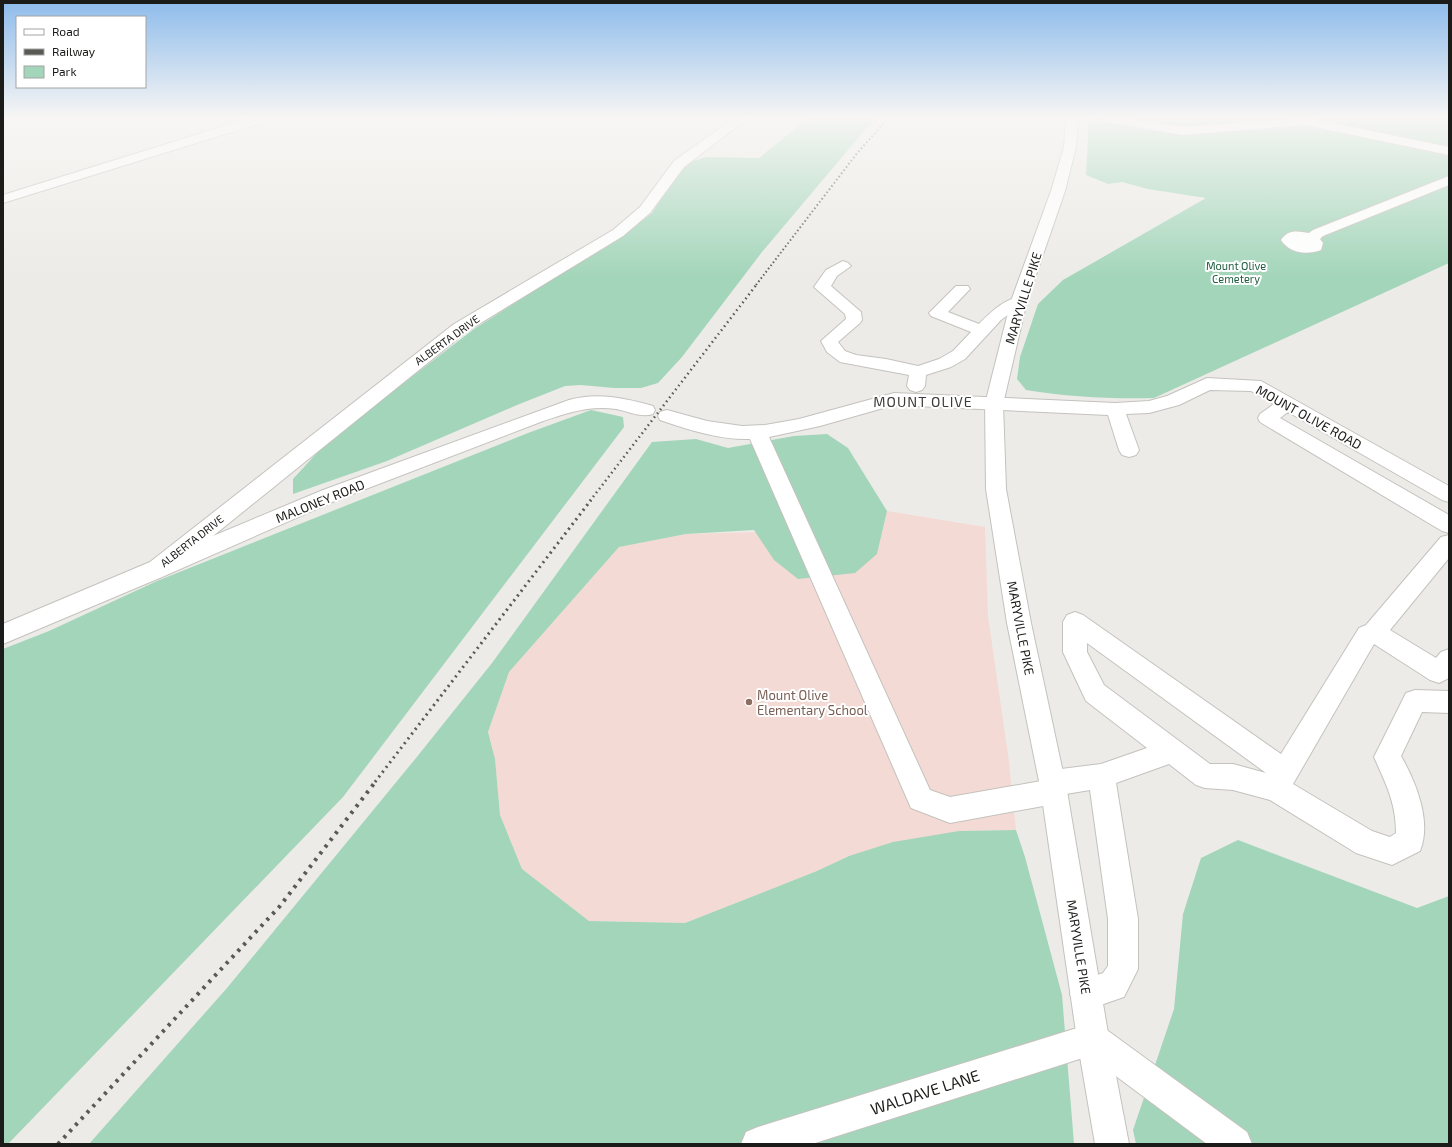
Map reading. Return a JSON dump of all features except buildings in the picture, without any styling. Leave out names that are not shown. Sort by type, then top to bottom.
[{"type":"street","points":[[3,199],[91,172]]},
{"type":"street","name":"ALBERTA DRIVE","points":[[154,571],[460,328],[618,233],[645,210],[673,172]]},
{"type":"street","name":"MARYVILLE PIKE","points":[[1063,172],[1058,191],[1019,301],[994,404],[996,489],[1019,623],[1054,787],[1093,1039],[1112,1144]]},
{"type":"street","points":[[1449,180],[1318,233],[1310,238],[1326,236],[1449,186]]},
{"type":"street","points":[[843,266],[831,273],[822,287],[853,312],[854,320],[829,342],[832,348],[842,358],[853,362],[901,366],[919,372],[945,363],[959,355],[995,317],[1019,301]]},
{"type":"street","points":[[962,288],[937,312],[982,331]]},
{"type":"street","points":[[913,400],[919,372]]},
{"type":"street","name":"MOUNT OLIVE ROAD","points":[[994,404],[1115,409],[1150,407],[1173,401],[1207,384],[1255,385],[1449,495]]},
{"type":"street","points":[[667,416],[690,424],[733,432],[757,432],[820,420],[872,403],[894,399],[994,404]]},
{"type":"street","name":"MALONEY ROAD","points":[[3,634],[330,496],[575,404],[598,402],[616,403],[646,410]]},
{"type":"street","points":[[1287,404],[1267,418],[1449,525]]},
{"type":"street","points":[[1115,409],[1129,450]]},
{"type":"street","points":[[757,432],[922,799],[950,810],[1101,776],[1172,751]]},
{"type":"street","points":[[1280,780],[1367,635],[1374,632],[1449,543]]},
{"type":"street","points":[[1280,780],[1206,776],[1095,693],[1075,652],[1075,622],[1280,780],[1366,843],[1392,851],[1410,841],[1410,818],[1400,778],[1387,757],[1415,701],[1449,702]]},
{"type":"street","points":[[1374,632],[1439,673],[1449,659]]},
{"type":"street","points":[[1086,994],[1113,986],[1123,969],[1123,918],[1101,776]]},
{"type":"street","points":[[1093,1039],[1235,1144]]},
{"type":"street","name":"WALDAVE LANE","points":[[758,1144],[1093,1039]]},
{"type":"shaded area","name":"Mount Olive Elementary School","points":[[887,511],[985,527],[988,616],[1009,762],[1016,830],[959,831],[849,856],[817,871],[685,923],[589,921],[522,869],[500,815],[495,759],[488,732],[509,672],[619,547],[686,534],[761,532],[877,554]]},
{"type":"green space","points":[[680,172],[830,172],[762,252],[682,357],[658,383],[641,388],[614,388],[581,385],[565,386],[387,461],[293,494],[293,479],[328,441],[474,329],[629,231],[652,213]]},
{"type":"green space","name":"Mount Olive Cemetery","points":[[1086,172],[1449,172],[1449,263],[1154,398],[1090,397],[1026,390],[1017,379],[1020,357],[1038,304],[1063,280],[1206,198],[1148,189],[1122,182],[1108,184],[1086,175]]},
{"type":"green space","points":[[591,410],[623,417],[624,427],[343,797],[8,1144],[3,1144],[3,649],[49,631],[157,581],[528,433]]},
{"type":"green space","points":[[827,434],[848,448],[887,511],[877,554],[855,573],[798,579],[774,560],[754,530],[686,534],[619,547],[509,672],[488,732],[495,759],[500,815],[522,869],[589,921],[685,923],[817,871],[849,856],[893,842],[959,831],[1016,830],[1025,857],[1062,995],[1074,1144],[89,1144],[227,988],[416,758],[492,663],[652,442],[696,439],[728,448],[794,436]]},
{"type":"green space","points":[[1238,840],[1417,908],[1449,896],[1449,1144],[1136,1144],[1133,1130],[1174,1009],[1183,914],[1201,858]]},
{"type":"railway","points":[[756,285],[843,172]]},
{"type":"railway","points":[[590,501],[757,284]]},
{"type":"railway","points":[[375,782],[591,500]]},
{"type":"railway","points":[[58,1144],[280,906],[376,781]]},
{"type":"place","name":"Mount Olive Elementary School","points":[[749,702]]},
{"type":"district","name":"MOUNT OLIVE","points":[[923,402]]}]
